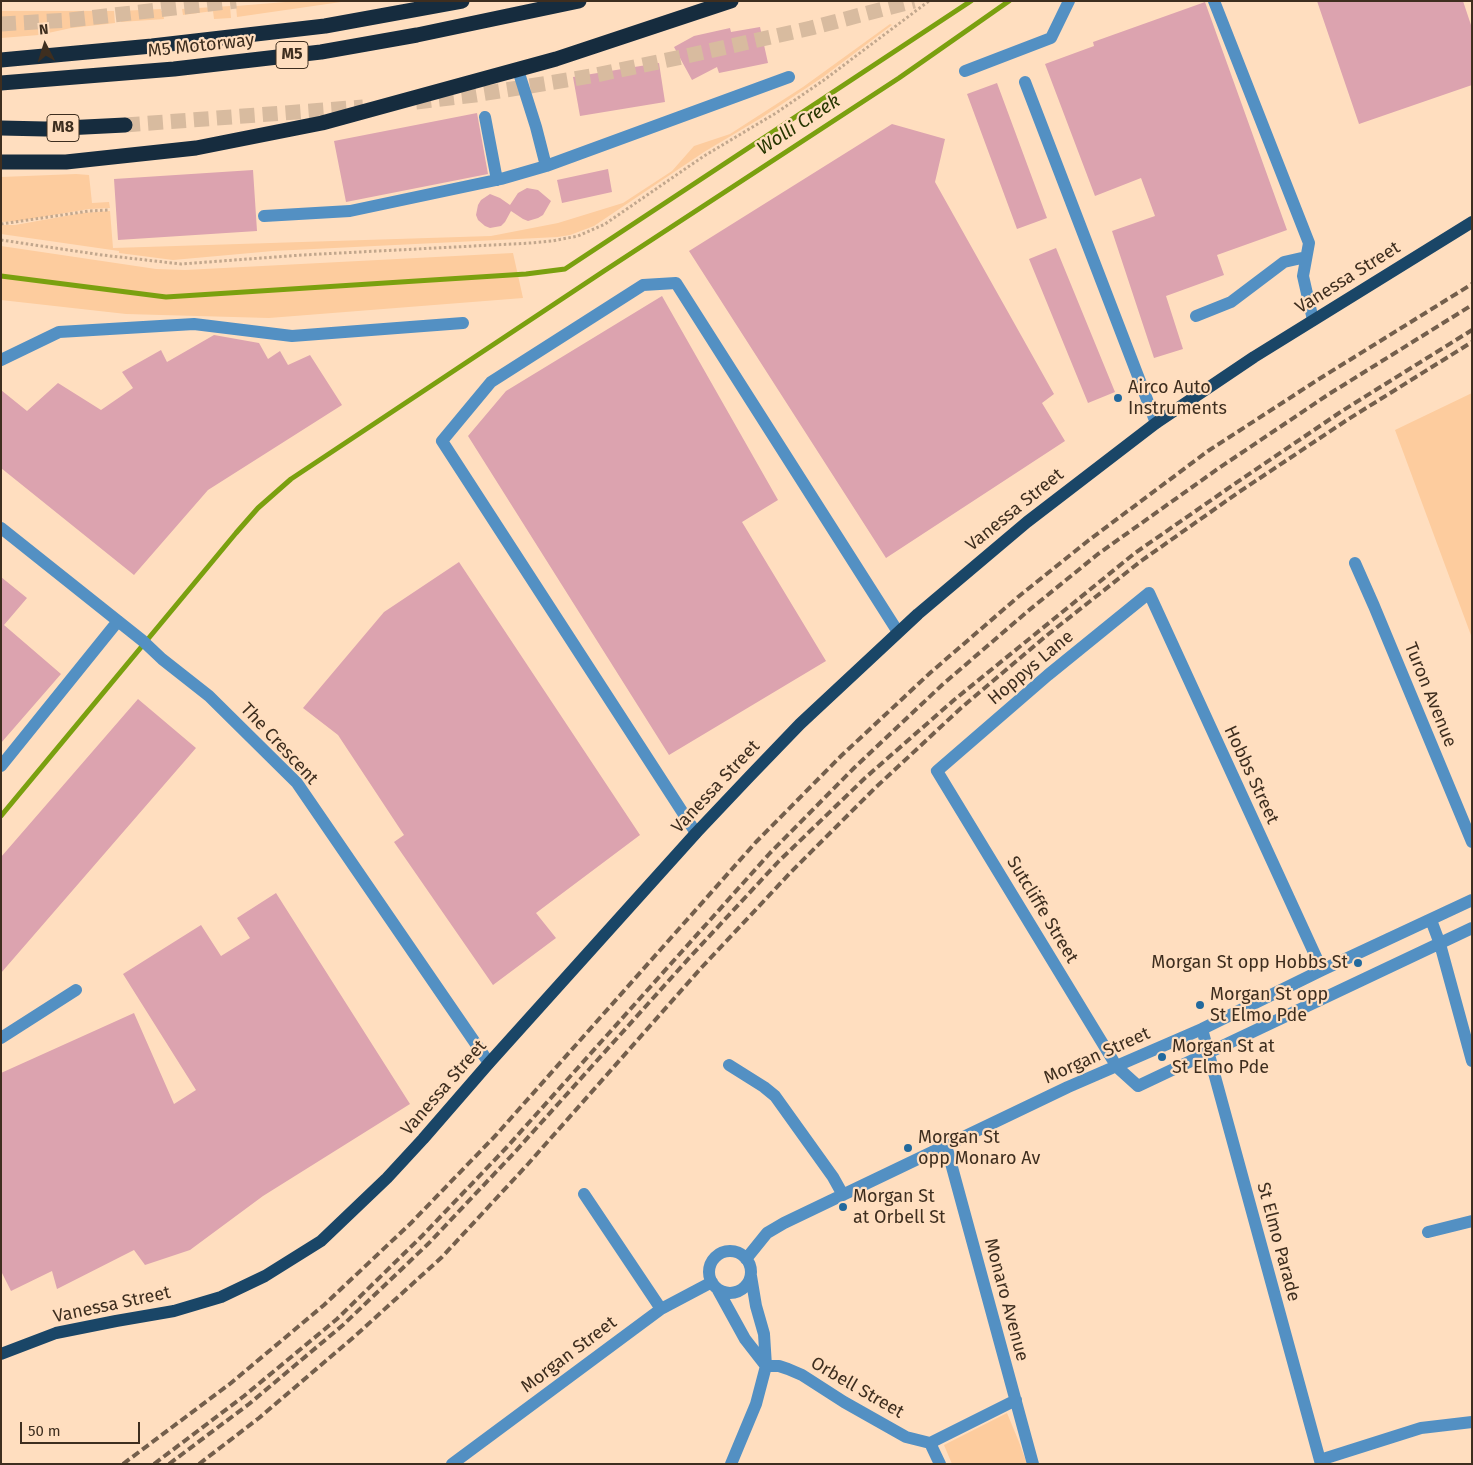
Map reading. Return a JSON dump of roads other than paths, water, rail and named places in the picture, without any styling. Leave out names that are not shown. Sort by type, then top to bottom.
[{"type":"highway","name":"M5 Motorway","points":[[1,60],[167,45],[325,26],[462,1]]},
{"type":"highway","name":"M5 Motorway","points":[[1,83],[174,69],[321,52],[417,35],[579,1]]},
{"type":"highway","points":[[1,162],[66,162],[196,148],[322,123],[556,59],[731,1]]},
{"type":"highway","name":"M8","points":[[1,128],[45,129],[125,126]]},
{"type":"main road","name":"Vanessa Street","points":[[1,1354],[56,1333],[184,1308],[221,1297],[265,1276],[321,1240],[353,1212],[423,1139],[696,833],[800,724],[898,632],[1027,522],[1156,423],[1254,357],[1472,222]]},
{"type":"street","points":[[965,71],[1051,38],[1069,1]]},
{"type":"street","points":[[1214,1],[1309,243],[1302,276],[1313,320]]},
{"type":"street","points":[[518,70],[546,166]]},
{"type":"street","points":[[264,216],[350,211],[497,180],[546,166],[789,78]]},
{"type":"street","points":[[1024,82],[1156,423]]},
{"type":"street","points":[[485,117],[497,180]]},
{"type":"street","points":[[1196,316],[1231,302],[1284,262],[1306,257]]},
{"type":"street","points":[[696,833],[442,442],[491,382],[643,285],[676,283],[898,632]]},
{"type":"street","points":[[1,360],[59,332],[194,324],[292,336],[463,324]]},
{"type":"street","name":"The Crescent","points":[[1,528],[209,696],[297,783],[489,1063]]},
{"type":"street","name":"Turon Avenue","points":[[1355,563],[1472,842]]},
{"type":"street","name":"Hoppys Lane","points":[[937,772],[1048,675],[1149,593]]},
{"type":"street","name":"Hobbs Street","points":[[1149,593],[1322,970]]},
{"type":"street","points":[[1,766],[118,621]]},
{"type":"street","name":"Sutcliffe Street","points":[[937,772],[1117,1067],[1138,1086],[1208,1054]]},
{"type":"street","name":"Morgan Street","points":[[746,1259],[767,1233],[784,1224],[946,1145],[1068,1088],[1202,1029],[1322,970],[1472,900]]},
{"type":"street","points":[[1431,920],[1440,944],[1472,1061]]},
{"type":"street","points":[[1208,1054],[1472,928]]},
{"type":"street","points":[[1,1038],[76,990]]},
{"type":"street","name":"St Elmo Parade","points":[[1202,1029],[1321,1462]]},
{"type":"street","points":[[729,1065],[775,1096],[833,1177],[843,1195]]},
{"type":"street","name":"Monaro Avenue","points":[[946,1145],[1033,1464]]},
{"type":"street","points":[[584,1194],[661,1309]]},
{"type":"street","points":[[1428,1232],[1472,1221]]},
{"type":"street","points":[[730,1464],[756,1404],[766,1366],[764,1334],[756,1306],[751,1270],[746,1259],[740,1254],[727,1251],[714,1258],[710,1264],[709,1271],[715,1286],[745,1339],[766,1366]]},
{"type":"street","points":[[715,1286],[725,1292],[732,1293],[744,1287],[751,1276]]},
{"type":"street","name":"Morgan Street","points":[[458,1461],[661,1309],[715,1286]]},
{"type":"street","name":"Orbell Street","points":[[766,1366],[779,1366],[802,1375],[844,1402],[906,1437],[930,1443]]},
{"type":"street","points":[[940,1464],[930,1443],[1016,1400]]},
{"type":"street","points":[[1321,1462],[1421,1428],[1472,1422]]},
{"type":"waterway","name":"Wolli Creek","points":[[1,276],[166,297],[526,274],[565,269],[971,1]]},
{"type":"waterway","name":"Wolli Creek","points":[[1,816],[236,533],[258,508],[291,479],[899,78],[1009,1]]},
{"type":"tunnel","points":[[1,24],[70,20],[236,1]]},
{"type":"tunnel","points":[[416,102],[475,95],[591,76],[811,28],[914,1]]},
{"type":"tunnel","points":[[125,125],[363,107]]},
{"type":"railway","points":[[123,1464],[231,1383],[324,1305],[411,1223],[496,1135],[756,842],[841,756],[930,673],[1018,597],[1089,540],[1208,451],[1319,379],[1472,284]]},
{"type":"railway","points":[[154,1464],[244,1396],[337,1319],[422,1236],[507,1147],[770,853],[854,768],[942,685],[1098,554],[1219,468],[1329,394],[1472,305]]},
{"type":"railway","points":[[169,1464],[249,1404],[343,1325],[429,1243],[514,1153],[779,861],[865,778],[954,700],[1135,553],[1342,411],[1472,330]]},
{"type":"railway","points":[[199,1464],[259,1418],[355,1336],[442,1257],[528,1164],[702,967],[791,872],[874,789],[961,708],[1046,636],[1141,561],[1239,492],[1347,420],[1472,342]]},
{"type":"place","name":"Airco Auto Instruments","points":[[1118,398]]},
{"type":"place","name":"Morgan St opp Hobbs St","points":[[1358,963]]},
{"type":"place","name":"Morgan St opp St Elmo Pde","points":[[1200,1005]]},
{"type":"place","name":"Morgan St at St Elmo Pde","points":[[1162,1057]]},
{"type":"place","name":"Morgan St opp Monaro Av","points":[[908,1148]]},
{"type":"place","name":"Morgan St at Orbell St","points":[[843,1207]]}]
